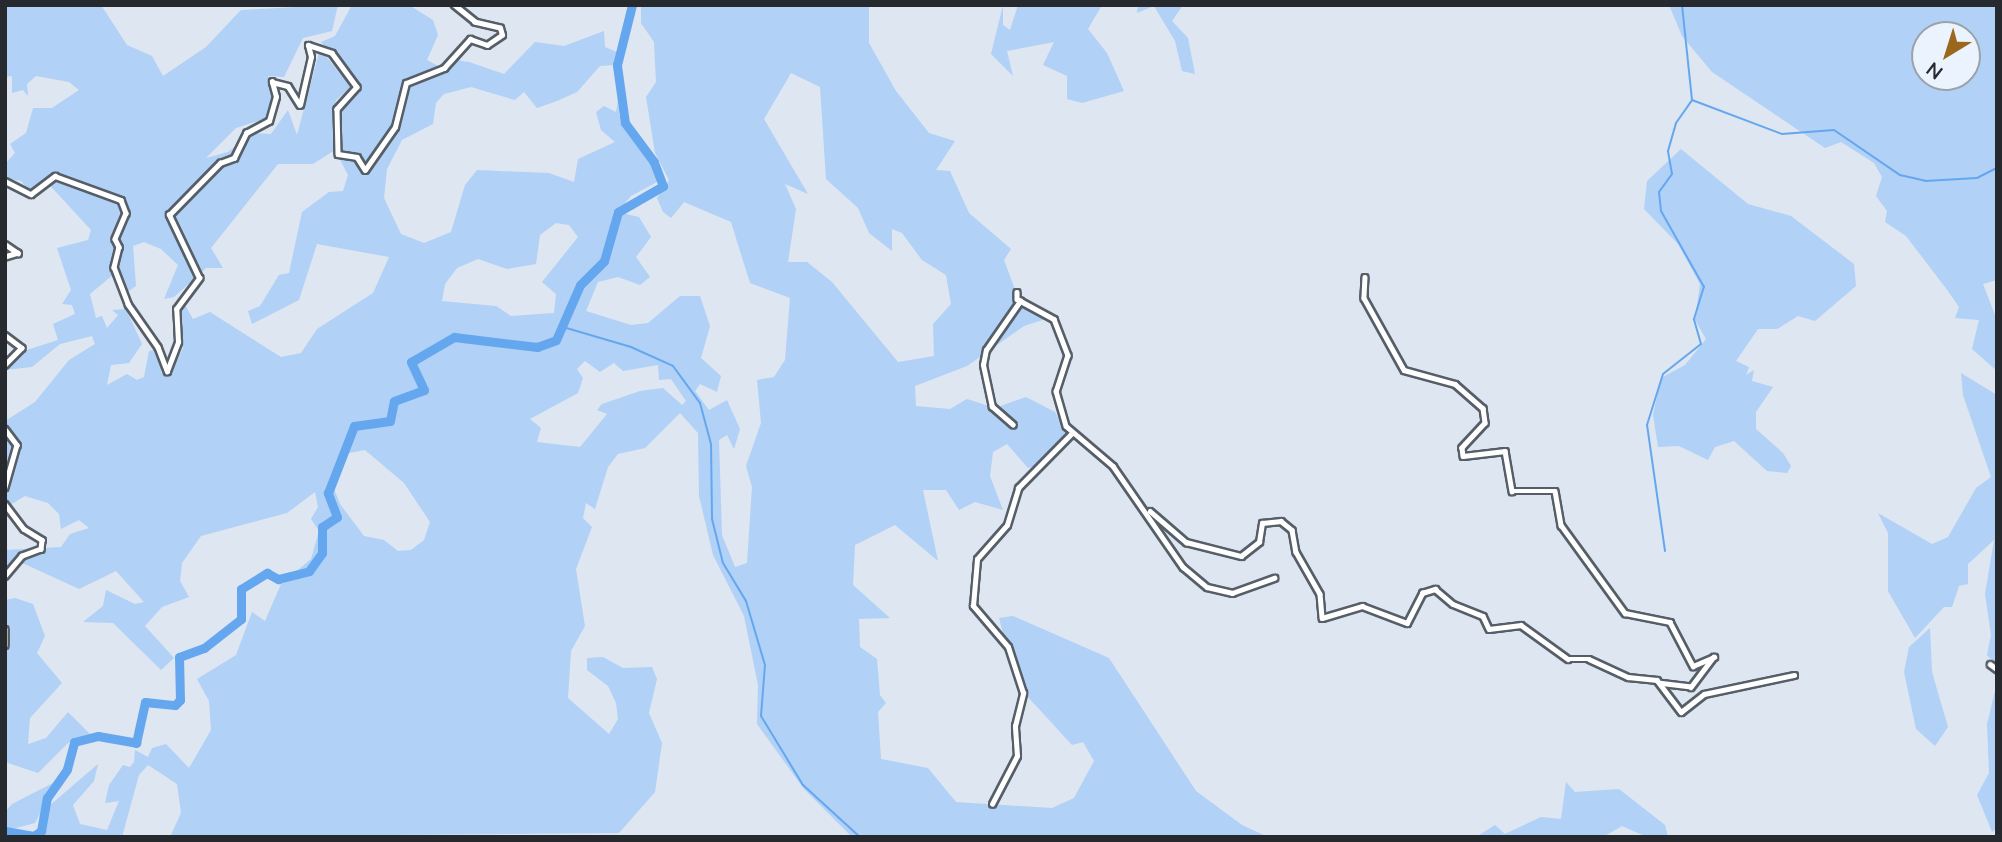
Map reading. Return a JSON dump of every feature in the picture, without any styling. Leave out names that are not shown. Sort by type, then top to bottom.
[{"type":"street","points":[[5,181],[31,194],[55,176],[121,200],[126,213],[115,239],[119,247],[114,267],[128,304],[167,371],[178,342],[176,309],[199,271],[176,239],[169,215],[220,163],[234,158],[246,133],[269,121],[276,97],[272,82],[288,86],[300,105],[311,57],[308,45],[332,53],[357,87],[337,109],[338,154],[357,157],[365,170],[395,127],[406,83],[444,68],[470,39],[487,45],[502,35],[500,28],[475,22],[454,5]]},
{"type":"street","points":[[5,244],[18,253],[5,257]]},
{"type":"street","points":[[1150,512],[1186,542],[1241,556],[1258,542],[1262,523],[1281,521],[1292,530],[1296,552],[1320,594],[1322,618],[1362,606],[1407,623],[1422,593],[1435,590],[1453,604],[1483,616],[1489,629],[1521,625],[1568,659],[1589,659],[1628,677],[1638,674],[1659,683],[1691,687],[1714,657],[1693,666],[1670,622],[1625,613],[1609,584],[1591,572],[1585,553],[1561,526],[1555,491],[1512,491],[1505,451],[1463,456],[1462,448],[1485,424],[1483,408],[1455,384],[1404,370],[1364,298],[1365,277]]},
{"type":"street","points":[[1017,292],[1020,302],[1054,319],[1068,355],[1055,391],[1071,434],[1098,449],[1150,512],[1183,567],[1207,587],[1232,593],[1274,578]]},
{"type":"street","points":[[1013,425],[992,407],[983,365],[986,350],[1020,302]]},
{"type":"street","points":[[5,335],[22,348],[5,365]]},
{"type":"street","points":[[5,429],[17,444],[5,486]]},
{"type":"street","points":[[992,804],[1017,757],[1015,726],[1023,693],[1007,647],[973,606],[977,558],[1007,525],[1018,488],[1071,434]]},
{"type":"street","points":[[5,504],[24,529],[42,540],[41,549],[22,556],[5,576]]},
{"type":"street","points":[[5,629],[5,645]]},
{"type":"street","points":[[1990,664],[1997,669]]},
{"type":"street","points":[[1659,683],[1681,712],[1704,694],[1794,676]]},
{"type":"shaded area","points":[[5,5],[101,5],[127,45],[152,56],[163,76],[206,47],[241,10],[338,5],[332,31],[303,38],[284,77],[268,76],[272,100],[267,118],[236,128],[206,158],[228,152],[251,133],[271,134],[288,110],[297,135],[320,49],[351,87],[336,100],[336,149],[342,146],[340,109],[359,87],[321,42],[335,36],[352,5],[409,5],[433,20],[438,35],[427,60],[438,66],[449,59],[469,62],[504,74],[535,42],[564,46],[604,31],[605,47],[619,53],[614,65],[600,66],[577,92],[557,101],[537,108],[524,92],[515,100],[471,87],[444,94],[436,103],[433,124],[402,140],[387,169],[384,198],[401,234],[424,243],[451,232],[465,185],[477,170],[549,173],[574,182],[578,159],[615,142],[601,130],[596,112],[604,106],[616,112],[618,101],[619,115],[653,162],[659,181],[631,196],[617,212],[639,217],[651,237],[636,257],[650,277],[640,285],[618,277],[598,282],[586,311],[631,325],[648,323],[680,296],[700,296],[710,326],[701,358],[721,376],[717,392],[700,384],[695,391],[709,410],[727,400],[740,429],[734,449],[727,435],[719,440],[722,535],[735,567],[747,563],[752,487],[746,466],[761,423],[757,380],[774,377],[785,360],[790,298],[750,283],[731,222],[684,202],[671,218],[663,212],[657,198],[669,180],[655,153],[646,97],[656,82],[654,42],[641,23],[641,5],[869,5],[869,43],[896,91],[929,133],[955,141],[936,170],[950,171],[969,213],[1011,249],[1004,260],[1022,308],[1049,318],[1024,326],[967,366],[915,386],[916,406],[950,409],[967,399],[995,408],[1026,397],[1055,412],[1065,432],[1057,453],[1040,465],[1028,468],[1007,444],[993,452],[990,476],[1003,510],[975,502],[959,510],[946,490],[923,490],[938,561],[895,525],[855,545],[853,585],[890,618],[859,619],[860,647],[877,659],[880,695],[886,703],[878,712],[881,759],[928,768],[956,802],[1052,808],[1074,798],[1094,761],[1083,742],[1072,745],[1016,684],[999,618],[1013,616],[1109,658],[1196,791],[1242,825],[1268,837],[852,837],[804,789],[757,724],[758,685],[744,616],[713,555],[699,496],[698,433],[680,413],[645,448],[618,454],[608,467],[595,509],[586,503],[583,518],[592,527],[576,569],[585,626],[571,651],[568,698],[609,734],[618,719],[616,703],[608,686],[587,670],[587,658],[603,657],[623,668],[652,667],[657,679],[649,713],[662,743],[655,792],[619,833],[170,837],[181,813],[177,784],[148,765],[139,775],[122,837],[42,837],[49,806],[98,764],[94,781],[73,805],[80,824],[107,830],[119,801],[105,803],[109,785],[123,765],[130,767],[134,762],[135,750],[148,757],[152,748],[166,744],[189,768],[211,730],[209,701],[197,679],[236,655],[252,612],[265,621],[281,584],[311,559],[319,531],[311,519],[318,507],[315,492],[287,513],[201,536],[182,563],[180,581],[189,597],[162,607],[145,626],[174,658],[161,670],[113,623],[83,622],[103,606],[106,590],[135,604],[144,602],[116,571],[79,589],[18,561],[5,581],[5,550],[61,547],[70,534],[89,528],[79,520],[61,529],[59,514],[48,503],[25,496],[5,508],[5,421],[35,402],[69,360],[95,344],[92,336],[60,344],[32,367],[5,370],[5,357],[58,340],[53,324],[75,314],[72,305],[62,304],[71,290],[57,248],[88,240],[91,230],[44,179],[29,191],[21,181],[5,178],[5,164],[15,153],[10,144],[26,133],[33,108],[52,108],[79,90],[69,82],[36,76],[27,84],[28,96],[23,90],[12,93],[12,76],[5,77]],"holes":[[[791,73],[820,87],[826,179],[858,208],[869,233],[892,251],[892,229],[902,233],[922,260],[946,275],[951,304],[933,324],[934,356],[898,362],[832,282],[807,262],[788,262],[796,209],[785,184],[808,194],[764,119]],[[335,150],[348,175],[343,191],[329,192],[302,212],[289,273],[279,275],[260,306],[248,311],[252,324],[299,300],[317,244],[389,257],[373,293],[317,329],[301,353],[281,357],[210,312],[193,319],[185,305],[179,312],[183,348],[171,372],[161,373],[163,349],[149,351],[144,377],[137,380],[127,374],[107,385],[111,365],[129,363],[142,344],[126,309],[112,310],[118,315],[107,328],[102,316],[96,318],[90,294],[114,274],[123,295],[136,286],[133,246],[144,242],[161,249],[178,265],[164,299],[174,297],[206,268],[223,268],[211,248],[278,164],[313,164]],[[556,223],[569,225],[578,237],[542,282],[556,294],[554,313],[511,316],[496,306],[442,301],[445,284],[457,268],[478,259],[507,269],[536,264],[540,235]],[[585,361],[600,372],[614,363],[623,371],[658,365],[659,380],[671,379],[686,401],[682,405],[663,388],[640,391],[602,404],[597,410],[607,414],[580,447],[537,442],[541,428],[530,419],[578,393],[583,378],[577,369]],[[365,450],[404,483],[430,522],[424,540],[411,550],[398,551],[384,540],[364,536],[340,504],[334,489],[344,454]]]},
{"type":"shaded area","points":[[1003,5],[1003,25],[1010,30],[1018,5],[1102,5],[1088,29],[1107,53],[1124,91],[1082,103],[1067,99],[1067,76],[1043,65],[1054,42],[1007,51],[1013,76],[991,54]]},
{"type":"shaded area","points":[[1138,5],[1183,5],[1172,21],[1188,38],[1195,74],[1182,71],[1175,41],[1154,6],[1137,13]]},
{"type":"shaded area","points":[[1669,5],[1997,5],[1997,280],[1983,284],[1997,320],[1997,371],[1972,349],[1979,320],[1955,318],[1959,307],[1948,291],[1906,236],[1885,222],[1887,211],[1876,196],[1882,177],[1874,163],[1841,142],[1825,148],[1712,72],[1682,36]]},
{"type":"shaded area","points":[[1681,149],[1748,204],[1791,216],[1854,264],[1856,286],[1815,321],[1798,316],[1777,329],[1758,329],[1736,361],[1749,367],[1746,375],[1754,370],[1752,381],[1773,387],[1756,412],[1756,429],[1783,453],[1791,466],[1787,473],[1767,471],[1734,441],[1715,447],[1708,460],[1679,446],[1658,447],[1653,415],[1661,378],[1685,365],[1706,339],[1695,320],[1700,284],[1678,244],[1644,209],[1647,181]]},
{"type":"shaded area","points":[[1961,373],[1997,395],[1997,666],[1987,655],[1991,635],[1985,594],[1994,540],[1968,564],[1968,584],[1959,586],[1952,607],[1944,607],[1915,638],[1888,591],[1888,533],[1878,513],[1932,544],[1948,537],[1976,488],[1991,477],[1963,395]]},
{"type":"shaded area","points":[[15,598],[33,604],[45,636],[37,653],[62,683],[30,718],[28,744],[46,738],[68,712],[92,736],[68,743],[38,773],[5,762],[5,600]]},
{"type":"shaded area","points":[[1930,628],[1932,672],[1948,727],[1935,746],[1916,729],[1904,672],[1909,647]]},
{"type":"shaded area","points":[[1997,683],[1997,828],[1992,832],[1977,795],[1989,773],[1987,724]]},
{"type":"shaded area","points":[[57,781],[35,823],[5,831],[5,812],[12,804]]},
{"type":"shaded area","points":[[1566,782],[1575,792],[1619,789],[1665,825],[1668,837],[1647,837],[1622,826],[1603,837],[1476,837],[1495,825],[1505,834],[1541,817],[1561,819]]},
{"type":"waterway","points":[[5,831],[34,836],[41,831],[47,798],[67,769],[74,742],[98,736],[136,743],[145,702],[175,705],[180,700],[179,657],[204,648],[241,619],[241,589],[267,573],[278,579],[309,571],[322,553],[322,527],[337,517],[328,493],[354,426],[390,421],[394,401],[424,390],[411,362],[454,337],[537,347],[556,340],[580,285],[604,261],[618,212],[663,186],[654,162],[625,123],[617,65],[632,5]]},
{"type":"waterway","points":[[1665,551],[1647,425],[1663,374],[1701,344],[1694,319],[1704,287],[1661,211],[1659,192],[1672,174],[1668,151],[1676,123],[1692,100],[1682,5]]},
{"type":"waterway","points":[[1692,100],[1782,134],[1834,130],[1900,175],[1925,181],[1977,178],[1997,168]]},
{"type":"waterway","points":[[563,327],[631,347],[673,366],[700,403],[711,444],[712,519],[723,563],[746,601],[765,665],[761,716],[803,785],[860,837]]}]
